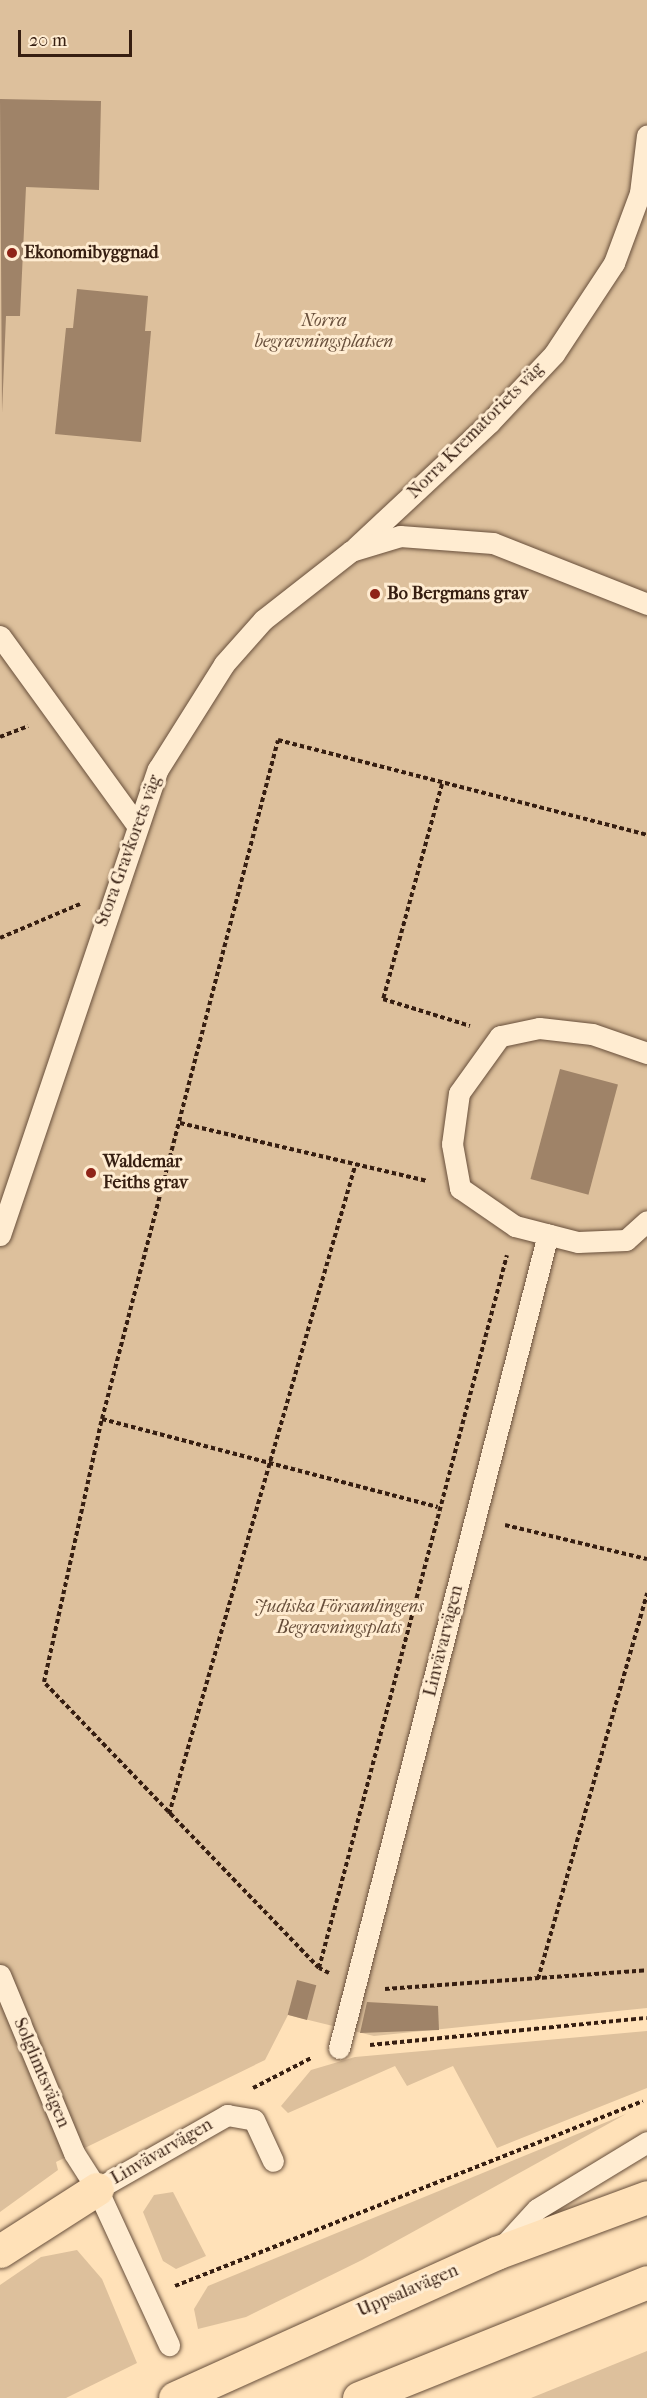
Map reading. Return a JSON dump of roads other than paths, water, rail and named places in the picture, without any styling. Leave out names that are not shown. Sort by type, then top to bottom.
[{"type":"highway","points":[[0,2251],[92,2179]]},
{"type":"highway","name":"Uppsalavägen","points":[[175,2398],[496,2253],[647,2197]]},
{"type":"highway","points":[[359,2398],[647,2282]]},
{"type":"lane","name":"Norra Krematoriets väg","points":[[351,551],[489,423],[554,354],[614,263],[640,193],[647,135]]},
{"type":"lane","name":"Stora Gravkorets väg","points":[[0,1235],[136,824],[158,770],[224,664],[278,607],[351,551],[400,536],[493,543],[647,604]]},
{"type":"lane","points":[[0,636],[136,824]]},
{"type":"lane","points":[[647,1053],[592,1034],[539,1028],[500,1036],[459,1093],[452,1144],[460,1188],[515,1226],[578,1242],[626,1240],[647,1221]]},
{"type":"lane","name":"Linvävarvägen","points":[[339,2048],[548,1234]]},
{"type":"lane","name":"Solglimtsvägen","points":[[0,1976],[74,2153],[92,2179],[169,2345]]},
{"type":"lane","name":"Linvävarvägen","points":[[92,2179],[227,2115],[254,2121],[273,2161]]},
{"type":"lane","points":[[496,2253],[537,2209],[647,2142]]},
{"type":"place","name":"Ekonomibyggnad","points":[[12,253]]},
{"type":"place","name":"Bo Bergmans grav","points":[[375,594]]},
{"type":"place","name":"Waldemar Feiths grav","points":[[91,1173]]},
{"type":"park label","name":"Norra begravningsplatsen","points":[[324,332]]},
{"type":"park label","name":"Judiska Församlingens Begravningsplats","points":[[339,1618]]}]
